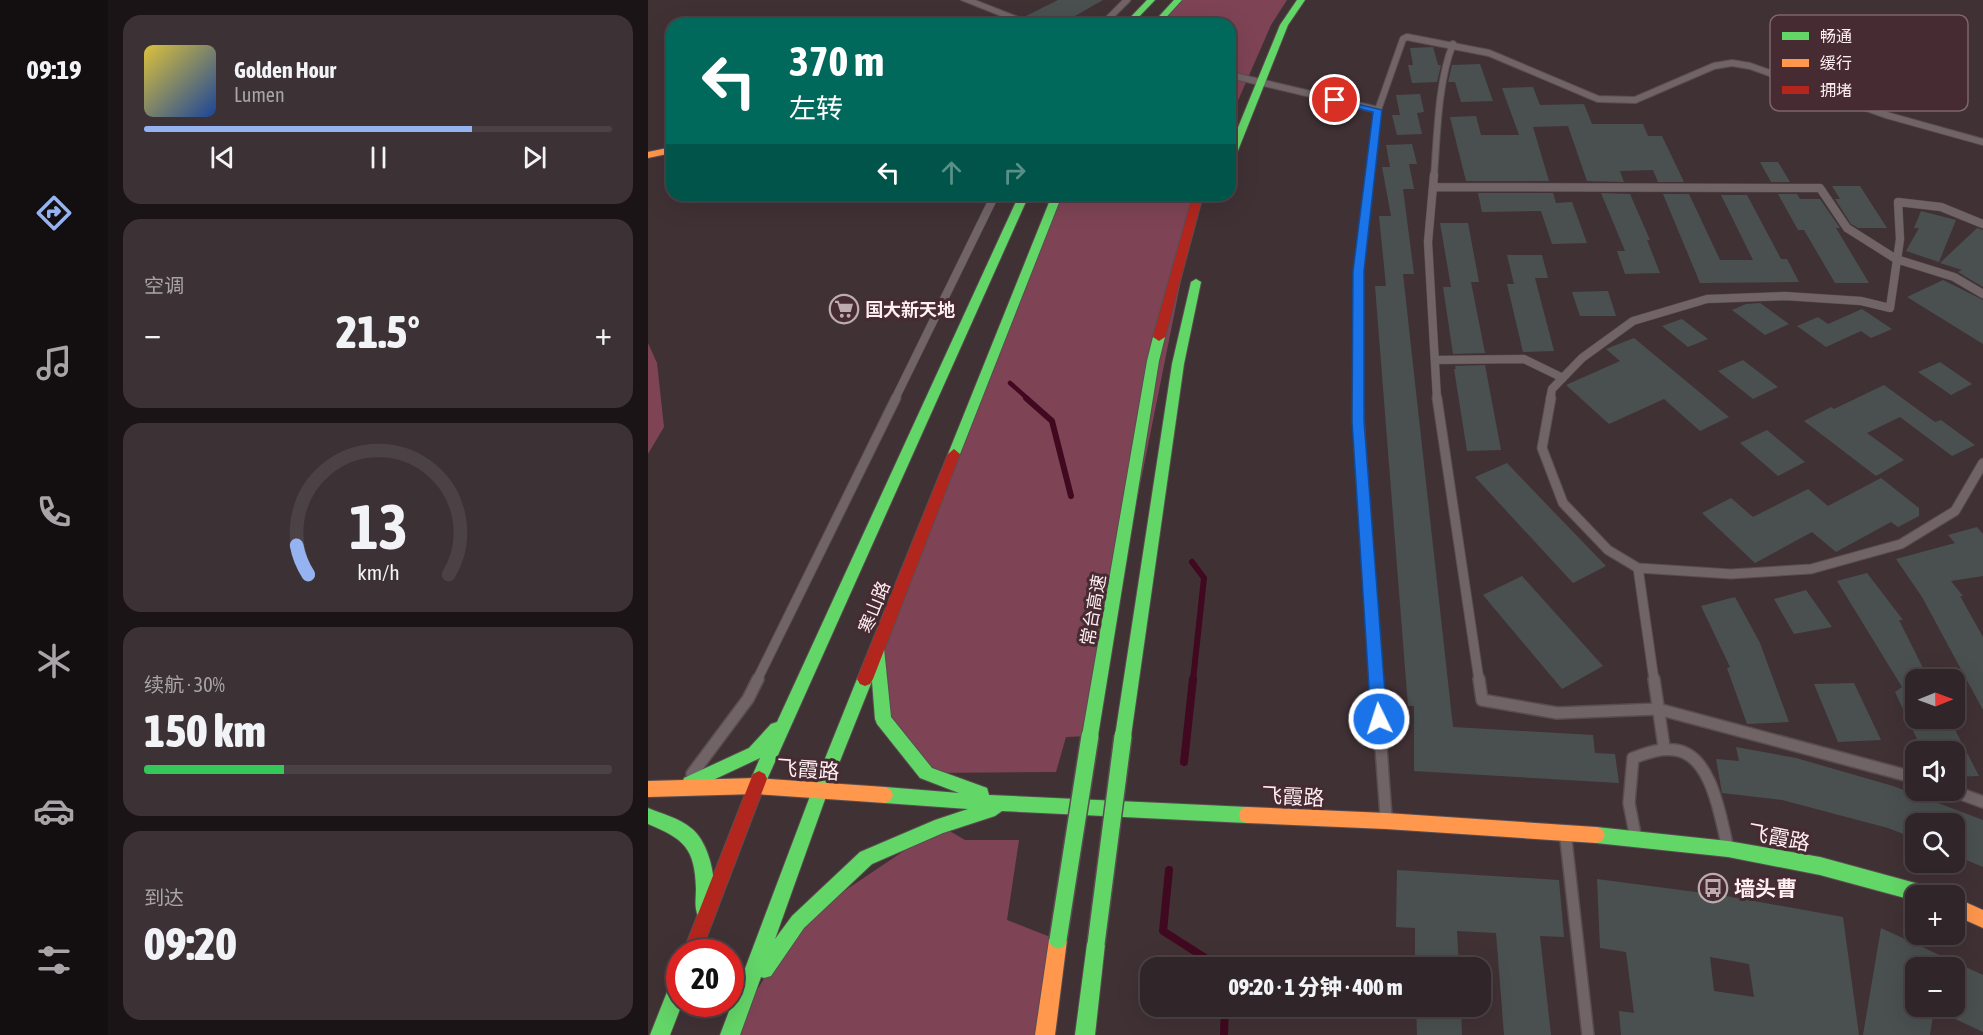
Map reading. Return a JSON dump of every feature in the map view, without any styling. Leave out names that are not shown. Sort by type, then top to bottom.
[{"type":"main road","points":[[1134,18],[1151,0]]},
{"type":"main road","points":[[1162,18],[1178,0]]},
{"type":"main road","points":[[1239,98],[1271,25],[1287,0]]},
{"type":"main road","points":[[1236,143],[1284,26],[1301,0]]},
{"type":"main road","points":[[648,155],[666,151]]},
{"type":"main road","name":"寒山路","points":[[697,939],[756,786],[1021,201]]},
{"type":"main road","name":"寒山路","points":[[744,996],[820,791],[1056,201]]},
{"type":"main road","name":"常台高速","points":[[1045,1035],[1090,736],[1153,361],[1196,201]]},
{"type":"main road","points":[[1085,1035],[1123,736],[1178,364],[1198,274]]},
{"type":"main road","points":[[877,648],[883,719],[926,773],[1009,804]]},
{"type":"main road","points":[[682,787],[755,753],[787,717]]},
{"type":"main road","name":"飞霞路","points":[[648,789],[756,786],[1009,804],[1386,821],[1635,838],[1728,849],[1820,866],[1905,889]]},
{"type":"main road","points":[[744,996],[798,922],[866,858],[940,826],[1009,804]]},
{"type":"main road","points":[[648,816],[683,833],[693,841],[705,879],[704,922]]},
{"type":"main road","points":[[1965,911],[1983,919]]},
{"type":"main road","points":[[660,1035],[667,1017]]},
{"type":"main road","name":"寒山路","points":[[730,1035],[736,1017]]},
{"type":"street","points":[[966,0],[1015,18]]},
{"type":"lane","points":[[1109,18],[1127,0]]},
{"type":"lane","points":[[1386,821],[1358,421],[1358,271],[1378,110],[1402,39],[1407,37],[1453,44],[1489,53],[1598,99],[1635,100],[1714,66],[1732,63],[1770,74]]},
{"type":"lane","points":[[1453,44],[1448,56],[1438,124],[1428,242],[1437,399],[1482,700],[1557,713],[1658,709],[1905,775]]},
{"type":"lane","points":[[1236,76],[1378,110]]},
{"type":"lane","points":[[1875,111],[1983,142]]},
{"type":"lane","points":[[1432,187],[1820,188],[1847,228],[1896,259],[1954,277],[1983,294]]},
{"type":"lane","points":[[682,787],[748,699],[992,201]]},
{"type":"lane","points":[[1983,224],[1941,207],[1898,202],[1900,239],[1890,308],[1861,301],[1785,296],[1707,299],[1633,321],[1582,358],[1552,389],[1542,448],[1563,503],[1608,550],[1638,568],[1731,574],[1811,569],[1901,544],[1955,511],[1983,463]]},
{"type":"lane","points":[[1435,360],[1524,359],[1563,378]]},
{"type":"lane","points":[[1638,568],[1664,747]]},
{"type":"lane","points":[[1635,838],[1629,803],[1633,758],[1664,747],[1686,753],[1702,766],[1715,795],[1728,849]]},
{"type":"lane","points":[[1965,795],[1983,802]]},
{"type":"lane","points":[[1566,834],[1588,1035]]},
{"type":"shaded area","points":[[1178,0],[1287,0],[1271,25],[1236,105],[1236,18],[1162,18]]},
{"type":"shaded area","points":[[1055,201],[1197,201],[1090,736],[1066,737],[1056,772],[926,773],[883,719],[877,648]]},
{"type":"shaded area","points":[[648,343],[657,363],[664,427],[648,454]]},
{"type":"shaded area","points":[[941,826],[965,840],[1019,840],[1007,920],[1058,940],[1045,1035],[730,1035],[741,1017],[744,1017],[744,1012],[798,922]]},
{"type":"building","points":[[1058,0],[1103,0],[1072,18],[1024,17]]},
{"type":"building","points":[[1433,47],[1438,65],[1441,65],[1437,82],[1412,83],[1408,65],[1413,65],[1410,48]]},
{"type":"building","points":[[1480,64],[1493,101],[1461,102],[1455,82],[1448,82],[1452,65]]},
{"type":"building","points":[[1533,87],[1540,105],[1584,104],[1592,124],[1643,124],[1648,136],[1662,136],[1684,182],[1658,182],[1653,170],[1620,171],[1624,182],[1587,181],[1568,126],[1533,127],[1549,181],[1466,181],[1450,117],[1476,116],[1481,135],[1519,135],[1502,88]]},
{"type":"building","points":[[1420,94],[1424,112],[1417,113],[1422,134],[1397,135],[1392,115],[1400,115],[1396,95]]},
{"type":"building","points":[[1412,144],[1417,164],[1409,164],[1414,189],[1403,189],[1414,274],[1403,274],[1453,727],[1593,735],[1595,753],[1615,754],[1619,783],[1414,771],[1414,706],[1408,706],[1375,286],[1386,286],[1379,216],[1391,216],[1382,167],[1390,167],[1386,145]]},
{"type":"building","points":[[1760,162],[1778,162],[1790,182],[1771,182]]},
{"type":"building","points":[[1832,186],[1860,186],[1887,228],[1858,228],[1851,224],[1835,199],[1840,199]]},
{"type":"building","points":[[1478,193],[1553,193],[1556,203],[1572,202],[1587,243],[1552,244],[1541,211],[1482,212]]},
{"type":"building","points":[[1601,193],[1630,194],[1650,240],[1647,240],[1660,273],[1625,274],[1617,251],[1625,251]]},
{"type":"building","points":[[1663,194],[1689,194],[1720,260],[1753,260],[1721,195],[1747,195],[1781,259],[1787,259],[1799,282],[1700,283]]},
{"type":"building","points":[[1778,194],[1797,194],[1800,199],[1820,199],[1840,228],[1836,228],[1869,283],[1835,283],[1804,230],[1798,230]]},
{"type":"building","points":[[1921,211],[1956,220],[1939,262],[1906,251],[1919,228],[1914,228]]},
{"type":"building","points":[[1440,223],[1468,223],[1479,282],[1471,282],[1485,353],[1453,354],[1443,287],[1451,287]]},
{"type":"building","points":[[1977,228],[1983,230],[1983,287],[1958,272],[1962,270],[1940,263]]},
{"type":"building","points":[[1507,255],[1542,255],[1548,278],[1535,278],[1554,351],[1523,352],[1507,284],[1514,284]]},
{"type":"building","points":[[1943,280],[1983,300],[1983,344],[1907,297]]},
{"type":"building","points":[[1608,291],[1616,316],[1580,316],[1572,292]]},
{"type":"building","points":[[1760,303],[1789,324],[1765,335],[1732,310],[1746,304]]},
{"type":"building","points":[[1862,309],[1892,329],[1871,338],[1861,331],[1826,347],[1797,326],[1818,317],[1828,324]]},
{"type":"building","points":[[1682,319],[1708,339],[1688,347],[1662,326]]},
{"type":"building","points":[[1634,338],[1729,417],[1700,431],[1664,399],[1609,424],[1566,385],[1620,361],[1606,349]]},
{"type":"building","points":[[1743,360],[1778,387],[1753,399],[1718,371]]},
{"type":"building","points":[[1940,362],[1972,384],[1951,395],[1918,372]]},
{"type":"building","points":[[1485,365],[1501,450],[1467,451],[1454,369],[1456,369],[1455,366]]},
{"type":"building","points":[[1884,385],[1935,422],[1941,420],[1975,445],[1952,456],[1900,417],[1867,433],[1904,460],[1876,476],[1804,421]]},
{"type":"building","points":[[1767,430],[1805,462],[1778,476],[1740,443]]},
{"type":"building","points":[[1507,463],[1606,566],[1573,583],[1475,477]]},
{"type":"building","points":[[1881,478],[1919,508],[1919,516],[1898,527],[1891,522],[1836,552],[1812,532],[1755,563],[1702,513],[1731,498],[1753,517],[1808,489],[1828,506]]},
{"type":"building","points":[[1977,527],[1983,534],[1983,576],[1951,581],[1963,596],[1960,596],[1983,637],[1983,710],[1965,677],[1965,669],[1961,669],[1922,597],[1896,559],[1955,543],[1948,535]]},
{"type":"building","points":[[1867,573],[1903,620],[1899,620],[1924,669],[1905,669],[1905,713],[1895,692],[1902,687],[1837,581]]},
{"type":"building","points":[[1522,576],[1603,666],[1562,689],[1483,595]]},
{"type":"building","points":[[1806,590],[1832,627],[1794,634],[1774,599]]},
{"type":"building","points":[[1735,597],[1760,643],[1789,722],[1747,724],[1727,668],[1730,667],[1701,606]]},
{"type":"building","points":[[1854,683],[1881,740],[1838,742],[1814,684]]},
{"type":"building","points":[[1912,729],[1955,729],[1961,741],[1918,741]]},
{"type":"building","points":[[1736,747],[1796,758],[1905,791],[1905,801],[1933,801],[1964,813],[1905,813],[1905,835],[1888,828],[1782,800],[1722,793],[1716,759],[1739,761]]},
{"type":"building","points":[[1965,749],[1979,776],[1965,777]]},
{"type":"building","points":[[1965,813],[1983,820],[1983,867],[1965,860]]},
{"type":"building","points":[[1397,870],[1559,880],[1564,937],[1540,936],[1551,1035],[1504,1035],[1496,933],[1457,931],[1458,957],[1415,957],[1415,928],[1396,927]]},
{"type":"building","points":[[1597,879],[1726,896],[1843,917],[1859,1035],[1621,1035],[1619,1011],[1634,1013],[1626,952],[1600,948]],"holes":[[[1710,957],[1749,964],[1754,997],[1714,991]]]},
{"type":"building","points":[[1881,928],[1905,939],[1905,945],[1918,945],[1944,957],[1905,957],[1905,1017],[1933,1017],[1930,1035],[1863,1035]]},
{"type":"building","points":[[1965,967],[1983,975],[1983,1032],[1951,1017],[1965,1017]]},
{"type":"building","points":[[1416,1017],[1461,1017],[1462,1035],[1417,1035]]},
{"type":"waterway","points":[[1010,383],[1028,399]]},
{"type":"waterway","points":[[1026,398],[1052,421],[1071,496]]},
{"type":"waterway","points":[[1192,562],[1204,578],[1193,680]]},
{"type":"waterway","points":[[1184,762],[1193,679]]},
{"type":"waterway","points":[[1169,870],[1163,931],[1204,957]]},
{"type":"waterway","points":[[1224,1035],[1225,1017]]},
{"type":"traffic: fast","points":[[1134,18],[1151,0]]},
{"type":"traffic: fast","points":[[1162,18],[1178,0]]},
{"type":"traffic: fast","points":[[1236,143],[1284,25],[1301,0]]},
{"type":"traffic: fast","points":[[759,779],[1021,201]]},
{"type":"traffic: fast","points":[[954,454],[1055,201]]},
{"type":"traffic: fast","points":[[1123,736],[1178,364],[1196,282]]},
{"type":"traffic: fast","points":[[1090,736],[1153,361],[1159,337]]},
{"type":"traffic: fast","points":[[877,648],[883,719],[926,773],[981,793]]},
{"type":"traffic: fast","points":[[730,1035],[820,791],[865,679]]},
{"type":"traffic: fast","points":[[690,783],[755,753],[777,729]]},
{"type":"traffic: fast","points":[[1058,940],[1090,736]]},
{"type":"traffic: fast","points":[[1096,944],[1123,736]]},
{"type":"traffic: fast","points":[[885,795],[1009,804],[1247,815]]},
{"type":"traffic: fast","points":[[764,969],[798,922],[866,858],[941,826],[995,808]]},
{"type":"traffic: fast","points":[[648,816],[686,834],[698,849],[703,869],[704,910]]},
{"type":"traffic: fast","points":[[1596,835],[1728,849],[1820,866],[1905,889]]},
{"type":"traffic: fast","points":[[1085,1035],[1096,944]]},
{"type":"traffic: fast","points":[[660,1035],[667,1017]]},
{"type":"traffic: slow","points":[[648,155],[666,151]]},
{"type":"traffic: slow","points":[[648,789],[756,786],[885,795]]},
{"type":"traffic: slow","points":[[1247,815],[1386,821],[1596,835]]},
{"type":"traffic: slow","points":[[1965,911],[1983,919]]},
{"type":"traffic: slow","points":[[1045,1035],[1058,940]]},
{"type":"traffic: jam","points":[[1159,337],[1196,201]]},
{"type":"traffic: jam","points":[[865,679],[954,454]]},
{"type":"traffic: jam","points":[[697,939],[759,779]]},
{"type":"place","name":"国大新天地","points":[[844,309]]},
{"type":"place","name":"墙头曹","points":[[1713,888]]},
{"type":"route","points":[[1335,100],[1378,110],[1358,271],[1358,421],[1379,719]]}]
